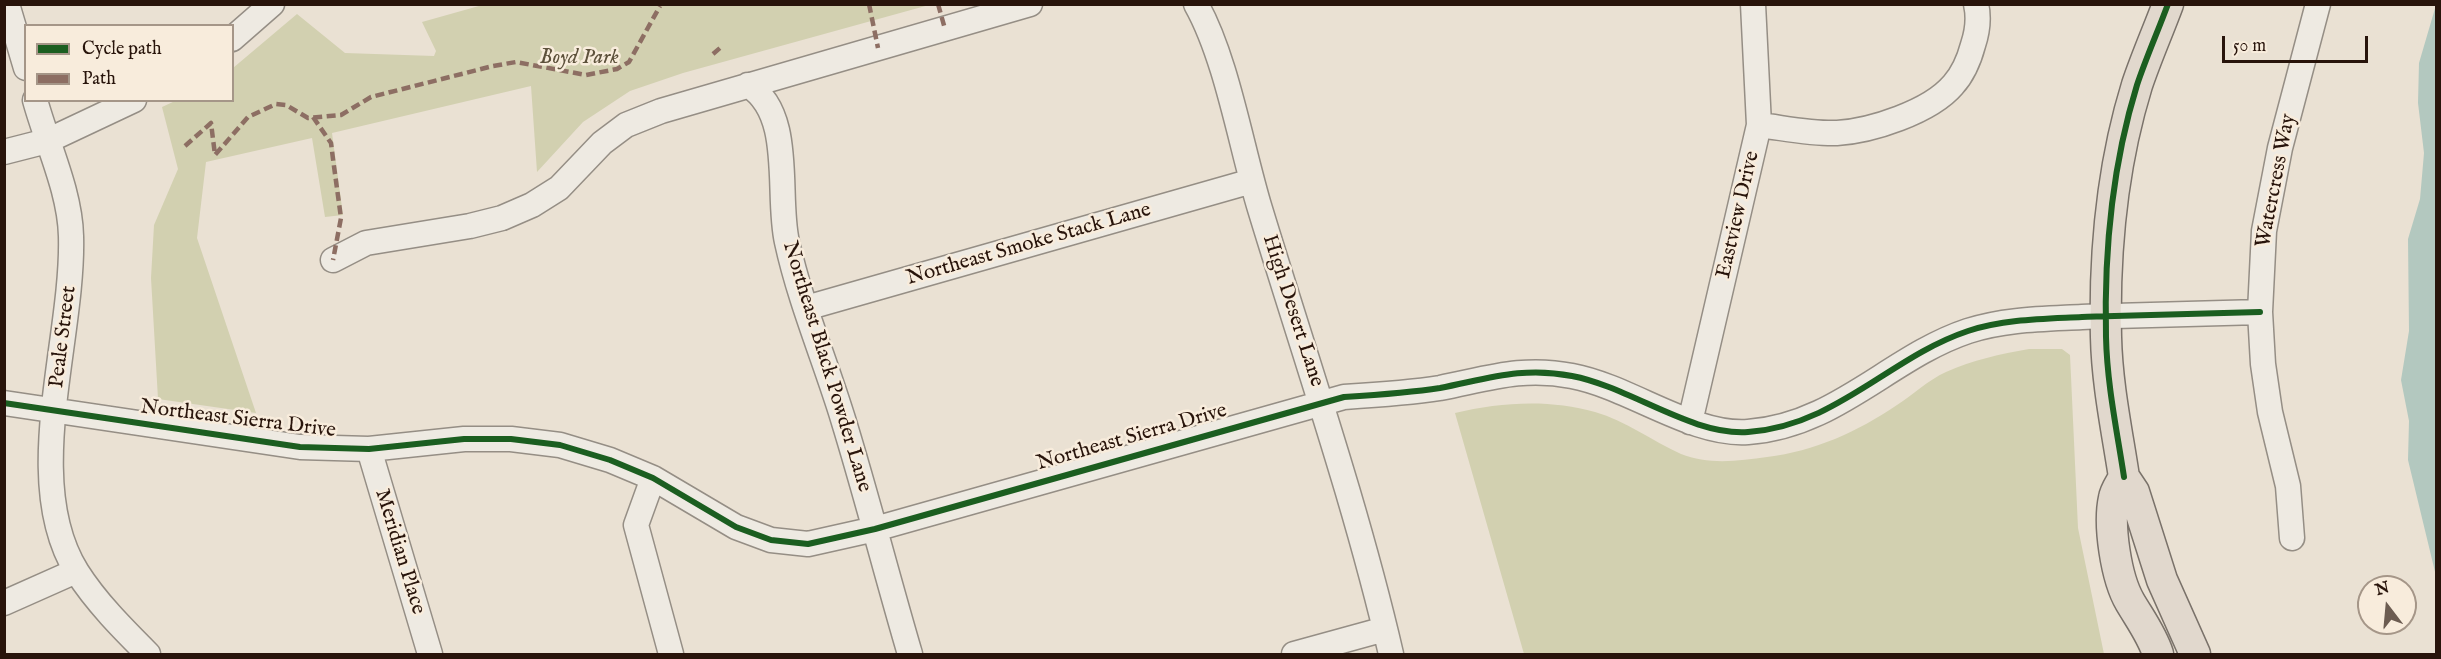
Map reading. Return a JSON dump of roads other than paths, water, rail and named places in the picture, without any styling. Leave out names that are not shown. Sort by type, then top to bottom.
[{"type":"main road","points":[[2168,4],[2138,85],[2122,145],[2112,206],[2106,316],[2107,351],[2124,477],[2134,492],[2162,580],[2195,654]]},
{"type":"main road","points":[[2124,477],[2114,497],[2113,518],[2120,576],[2129,600],[2158,654]]},
{"type":"street","points":[[7,4],[24,61]]},
{"type":"street","points":[[234,37],[272,4]]},
{"type":"street","points":[[333,260],[366,243],[399,235],[470,226],[502,218],[532,205],[559,188],[602,143],[626,125],[661,111],[1030,4]]},
{"type":"street","name":"High Desert Lane","points":[[1196,4],[1221,68],[1252,181],[1321,402],[1391,654]]},
{"type":"street","name":"Eastview Drive","points":[[1690,422],[1759,125],[1758,53],[1753,4]]},
{"type":"street","points":[[1759,125],[1835,133],[1861,130],[1888,122],[1934,102],[1953,86],[1967,65],[1975,39],[1978,13],[1976,4]]},
{"type":"street","name":"Watercress Way","points":[[2292,538],[2288,486],[2270,412],[2259,312],[2264,231],[2280,148],[2318,4]]},
{"type":"street","name":"Northeast Black Powder Lane","points":[[748,85],[761,93],[769,106],[778,143],[786,241],[843,417],[910,654]]},
{"type":"street","name":"Peale Street","points":[[36,102],[62,187],[71,233],[71,280],[49,460],[52,500],[61,532],[76,570],[105,609],[148,654]]},
{"type":"street","points":[[4,152],[47,141],[130,102]]},
{"type":"street","name":"Northeast Smoke Stack Lane","points":[[806,308],[1252,181]]},
{"type":"street","name":"Northeast Sierra Drive","points":[[4,403],[55,413],[300,447],[369,449],[464,439],[511,439],[560,445],[610,460],[653,478],[736,527],[771,540],[808,544],[875,529],[1344,397],[1418,391],[1520,371],[1545,372],[1596,382],[1633,395],[1690,422],[1719,430],[1748,432],[1788,425],[1824,411],[1858,393],[1929,348],[1969,331],[2036,319],[2259,312]]},
{"type":"street","name":"Meridian Place","points":[[369,449],[430,654]]},
{"type":"street","points":[[653,478],[636,525],[671,654]]},
{"type":"street","points":[[4,603],[76,570]]},
{"type":"street","points":[[1294,654],[1385,629]]},
{"type":"park label","name":"Boyd Park","points":[[579,59]]}]
